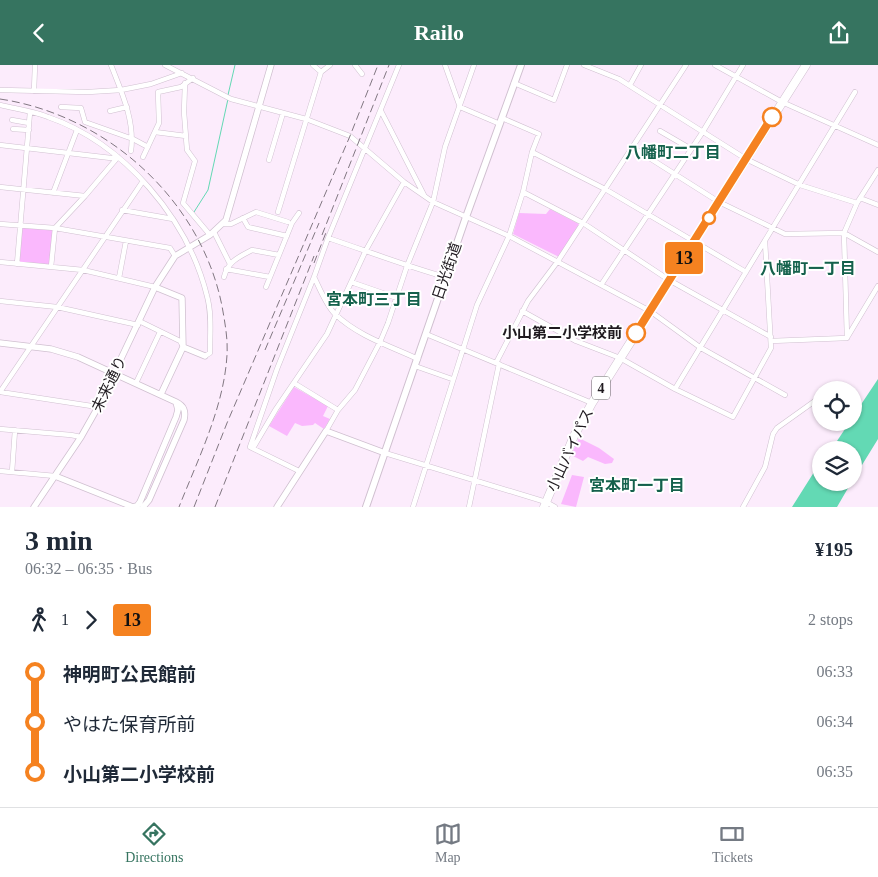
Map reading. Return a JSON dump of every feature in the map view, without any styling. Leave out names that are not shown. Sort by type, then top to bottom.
[{"type":"highway","name":"小山バイパス","points":[[545,505],[574,436],[592,403],[806,65]]},
{"type":"main road","name":"日光街道","points":[[366,507],[466,217],[521,65]]},
{"type":"street","points":[[34,91],[35,65]]},
{"type":"street","points":[[111,65],[127,107],[133,139],[131,151]]},
{"type":"street","points":[[165,65],[228,97],[306,119],[350,136],[404,183],[433,202],[509,236],[650,311],[700,348],[785,395]]},
{"type":"street","points":[[0,224],[55,228],[170,248],[175,256],[212,234],[226,220],[271,65]]},
{"type":"street","points":[[313,65],[321,72]]},
{"type":"street","points":[[278,212],[321,72],[330,65]]},
{"type":"street","points":[[355,65],[362,74]]},
{"type":"street","points":[[299,471],[250,447],[277,369],[314,277],[332,226],[399,65]]},
{"type":"street","points":[[445,65],[460,107]]},
{"type":"street","points":[[277,507],[338,410],[355,390],[380,342],[398,298],[407,266],[433,202],[443,154],[474,65]]},
{"type":"street","points":[[514,83],[554,100],[567,65]]},
{"type":"street","points":[[584,65],[630,85],[702,133],[746,159],[800,185],[857,203]]},
{"type":"street","points":[[600,71],[603,65]]},
{"type":"street","points":[[630,85],[641,65]]},
{"type":"street","points":[[469,507],[497,364],[522,311],[558,261],[686,65]]},
{"type":"street","points":[[715,65],[782,102],[878,145]]},
{"type":"street","points":[[601,285],[702,133],[743,65]]},
{"type":"street","points":[[0,90],[121,90],[151,84],[182,73]]},
{"type":"street","points":[[143,157],[159,123],[158,92],[181,87],[193,78]]},
{"type":"street","points":[[185,83],[187,150],[195,161],[183,203],[192,215],[212,234],[230,264]]},
{"type":"street","points":[[675,389],[855,93]]},
{"type":"street","points":[[0,105],[48,117],[77,130],[118,157],[142,181],[173,219],[190,247],[198,267],[209,305],[210,353],[204,356],[184,347],[180,341],[138,323],[57,307],[0,301]]},
{"type":"street","points":[[61,107],[81,108],[85,121],[133,139],[148,147]]},
{"type":"street","points":[[110,111],[127,107]]},
{"type":"street","points":[[413,507],[477,305],[509,236],[539,133],[460,107]]},
{"type":"street","points":[[381,111],[424,195]]},
{"type":"street","points":[[17,264],[30,112]]},
{"type":"street","points":[[269,160],[283,113]]},
{"type":"street","points":[[12,120],[29,123]]},
{"type":"street","points":[[13,129],[28,130]]},
{"type":"street","points":[[54,193],[77,130]]},
{"type":"street","points":[[660,131],[691,149]]},
{"type":"street","points":[[155,133],[186,137]]},
{"type":"street","points":[[0,145],[111,158],[118,157]]},
{"type":"street","points":[[632,147],[719,202],[785,234],[844,233],[878,252]]},
{"type":"street","points":[[532,152],[648,213],[746,273]]},
{"type":"street","points":[[51,267],[55,228],[118,157]]},
{"type":"street","points":[[847,338],[844,233],[857,203],[878,170]]},
{"type":"street","points":[[98,407],[0,392],[142,181]]},
{"type":"street","points":[[253,448],[276,409],[327,333],[366,250],[404,183]]},
{"type":"street","points":[[0,187],[85,196]]},
{"type":"street","points":[[523,192],[582,223],[669,280],[771,339],[847,338]]},
{"type":"street","points":[[860,198],[878,205]]},
{"type":"street","points":[[122,211],[173,219]]},
{"type":"street","points":[[223,224],[231,224],[256,212],[288,222]]},
{"type":"street","points":[[266,287],[287,236],[299,213]]},
{"type":"street","points":[[242,218],[248,227],[287,236]]},
{"type":"street","points":[[328,238],[407,266],[446,277]]},
{"type":"street","points":[[119,278],[126,241]]},
{"type":"street","points":[[522,311],[576,341],[620,357],[675,389],[733,417],[771,348],[765,241]]},
{"type":"street","points":[[224,277],[226,269],[230,264],[252,250],[279,255]]},
{"type":"street","name":"未来通り","points":[[34,507],[81,437],[98,407],[113,378],[113,372],[156,287],[175,256]]},
{"type":"street","points":[[0,262],[83,270],[156,287],[182,298],[184,347],[161,394]]},
{"type":"street","points":[[226,269],[270,277]]},
{"type":"street","points":[[314,277],[331,309],[358,332],[452,379]]},
{"type":"street","points":[[351,282],[398,298]]},
{"type":"street","points":[[847,338],[878,286]]},
{"type":"street","points":[[136,383],[160,332]]},
{"type":"street","points":[[426,334],[592,403]]},
{"type":"street","points":[[0,343],[31,345],[72,355],[161,394],[184,407],[184,420],[148,503],[143,507]]},
{"type":"street","points":[[294,383],[338,410]]},
{"type":"street","points":[[0,471],[55,476],[133,507],[137,506],[140,503],[176,417],[178,410],[176,402]]},
{"type":"street","points":[[743,507],[765,467],[773,434],[812,403]]},
{"type":"street","points":[[0,429],[81,437]]},
{"type":"street","points":[[12,472],[15,430]]},
{"type":"street","points":[[326,431],[385,453],[555,507]]},
{"type":"shaded area","points":[[550,209],[579,224],[559,257],[513,234],[519,213],[546,214]]},
{"type":"shaded area","points":[[21,227],[54,229],[50,266],[18,262]]},
{"type":"shaded area","points":[[878,379],[878,439],[862,465],[862,441],[837,441],[844,431],[862,431],[862,403]]},
{"type":"shaded area","points":[[294,387],[328,406],[323,416],[330,419],[324,429],[315,423],[302,426],[295,423],[287,436],[269,426]]},
{"type":"shaded area","points":[[579,438],[599,448],[614,459],[612,463],[605,464],[588,457],[583,461],[571,455]]},
{"type":"shaded area","points":[[572,475],[584,477],[576,507],[561,504]]},
{"type":"shaded area","points":[[812,475],[812,491],[846,491],[837,507],[792,507]]},
{"type":"waterway","points":[[228,95],[235,65]]},
{"type":"waterway","points":[[194,212],[208,190],[228,99]]},
{"type":"railway","points":[[194,507],[227,423],[350,136],[378,65]]},
{"type":"railway","points":[[322,235],[389,65]]},
{"type":"railway","points":[[0,99],[39,108],[77,123],[112,144],[143,169],[171,198],[194,231],[211,267],[222,306],[226,331],[225,374],[216,413],[179,507]]},
{"type":"railway","points":[[265,350],[319,223]]},
{"type":"railway","points":[[314,263],[327,230]]},
{"type":"railway","points":[[215,507],[314,256]]},
{"type":"bus line","name":"13","points":[[636,333],[772,117]]},
{"type":"place","name":"小山第二小学校前","points":[[636,333]]},
{"type":"district","name":"八幡町二丁目","points":[[673,152]]},
{"type":"district","name":"八幡町一丁目","points":[[808,268]]},
{"type":"district","name":"宮本町三丁目","points":[[374,299]]},
{"type":"district","name":"宮本町一丁目","points":[[637,485]]}]
